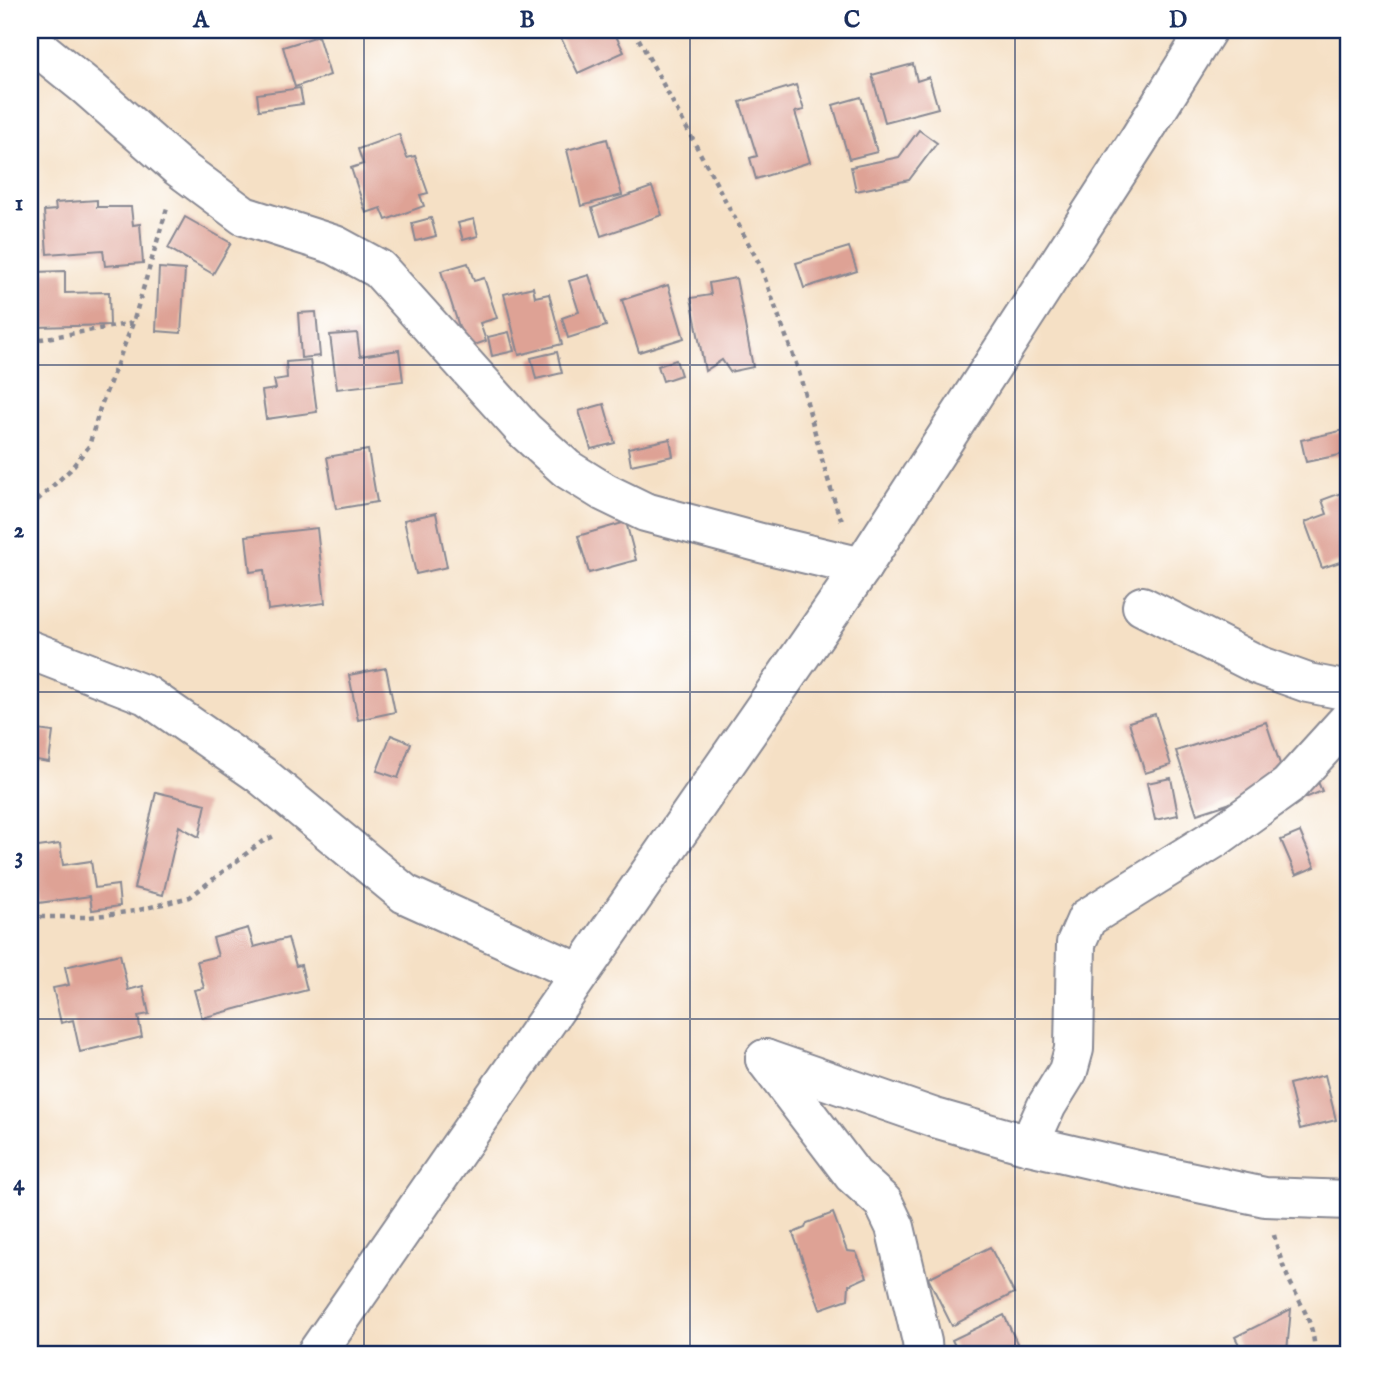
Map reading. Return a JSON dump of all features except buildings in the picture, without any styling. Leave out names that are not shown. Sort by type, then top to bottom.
[{"type":"street","points":[[316,1354],[862,567],[1207,30]]},
{"type":"street","points":[[30,41],[178,167],[244,216],[335,245],[379,269],[524,430],[567,469],[604,492],[645,512],[862,567]]},
{"type":"street","points":[[1142,606],[1258,665],[1308,683],[1349,691]]},
{"type":"street","points":[[30,650],[146,695],[261,775],[405,894],[580,973]]},
{"type":"street","points":[[1028,1145],[1047,1105],[1068,1071],[1074,1049],[1076,943],[1087,918],[1217,837],[1288,786],[1349,719]]},
{"type":"street","points":[[923,1354],[895,1227],[883,1202],[853,1175],[765,1059],[935,1118],[1028,1145],[1265,1197],[1349,1200]]},
{"type":"path","points":[[634,30],[760,265],[799,372],[837,509],[862,567]]},
{"type":"path","points":[[30,507],[70,470],[89,446],[100,408],[134,323],[178,167]]},
{"type":"path","points":[[30,337],[35,340],[134,323]]},
{"type":"path","points":[[30,917],[101,916],[135,911],[190,897],[260,843],[311,816]]},
{"type":"path","points":[[1265,1197],[1289,1280],[1309,1319],[1315,1354]]}]
